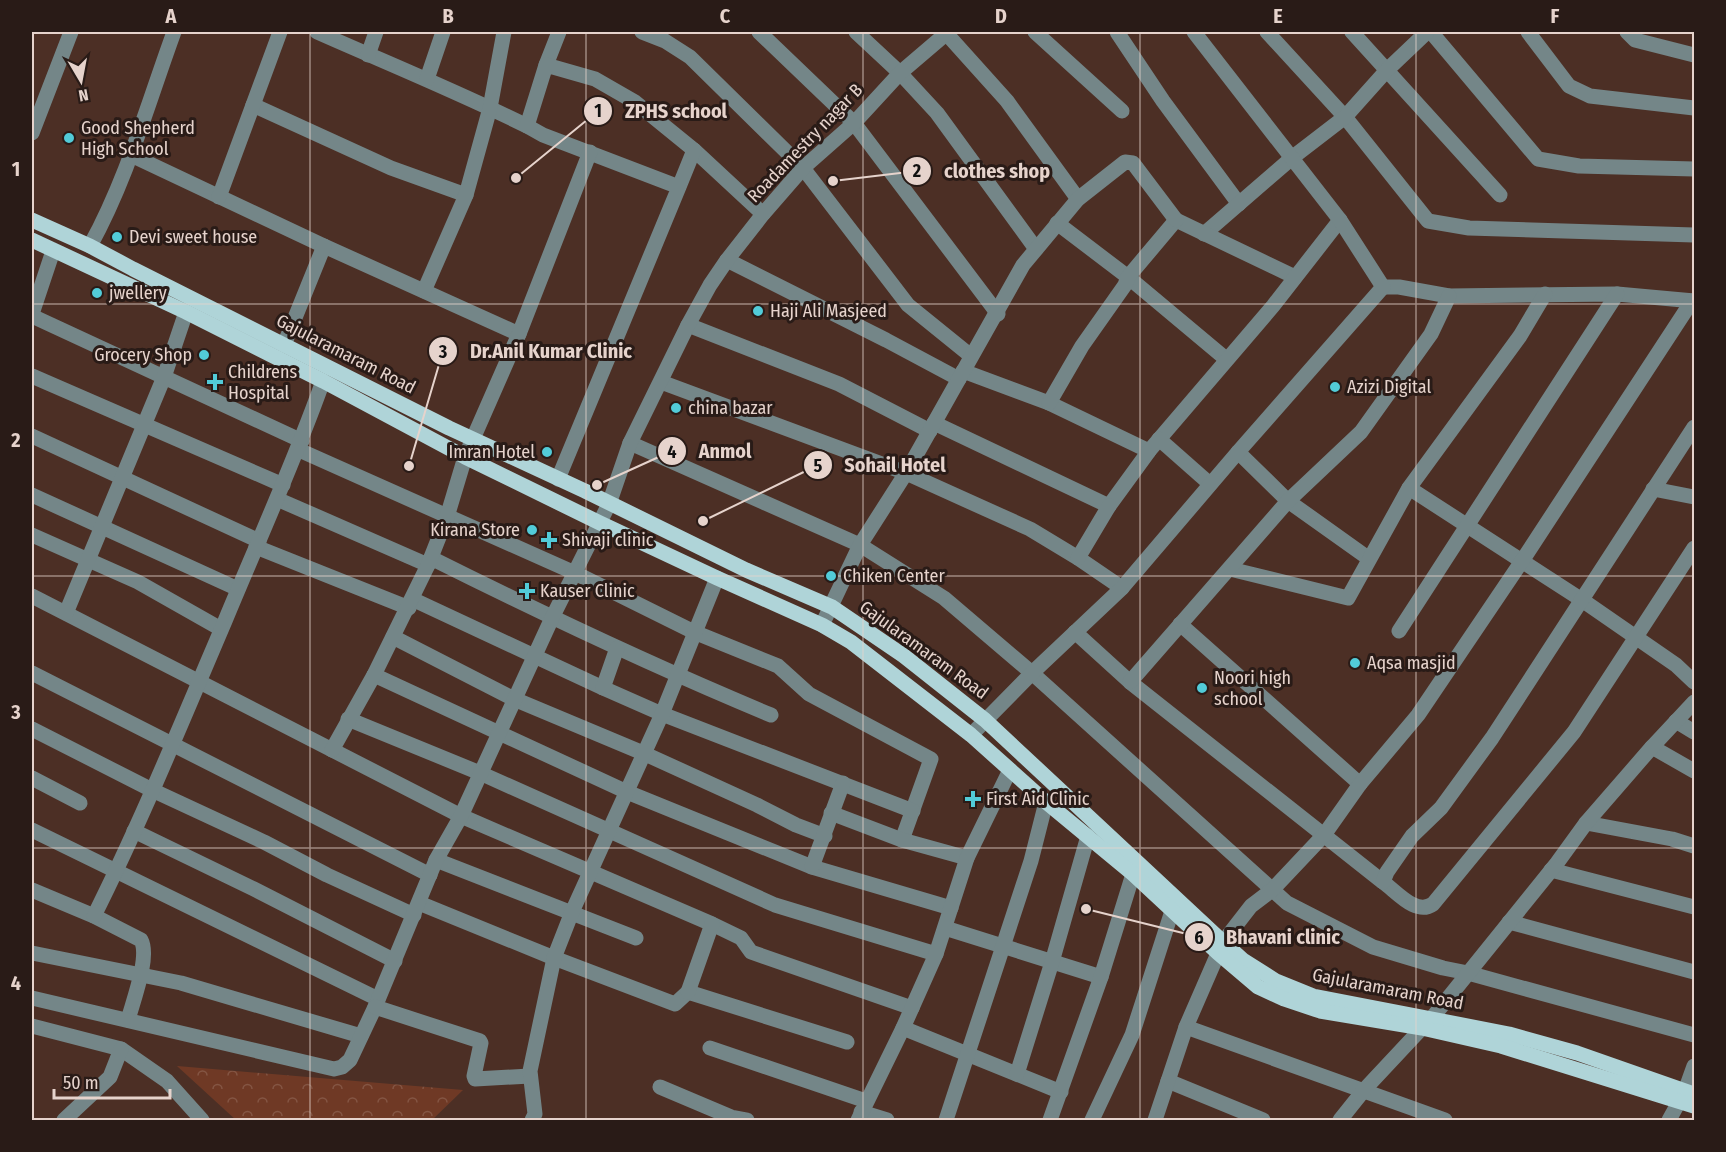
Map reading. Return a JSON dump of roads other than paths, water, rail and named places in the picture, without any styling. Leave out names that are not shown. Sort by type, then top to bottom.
[{"type":"main road","name":"Gajularamaram Road","points":[[32,220],[90,246],[473,440],[746,570],[832,608],[904,656],[985,720],[1258,987],[1284,999],[1320,1011],[1427,1023],[1567,1065],[1686,1096],[1695,1106]]},
{"type":"main road","name":"Gajularamaram Road","points":[[32,240],[186,312],[324,381],[465,457],[600,523],[822,625],[851,642],[971,735],[1046,802],[1133,874],[1172,911],[1220,948]]},
{"type":"street","points":[[32,133],[71,32]]},
{"type":"street","points":[[90,246],[102,225],[131,155],[174,32]]},
{"type":"street","points":[[219,197],[280,32]]},
{"type":"street","points":[[317,32],[427,79],[543,135],[679,187]]},
{"type":"street","points":[[368,55],[376,32]]},
{"type":"street","points":[[427,79],[443,32]]},
{"type":"street","points":[[424,291],[466,195],[490,108],[504,32]]},
{"type":"street","points":[[527,126],[559,32]]},
{"type":"street","points":[[642,32],[665,41],[690,57],[803,168],[908,304],[971,356]]},
{"type":"street","points":[[759,32],[854,123],[998,314]]},
{"type":"street","points":[[856,32],[900,73],[937,113],[1036,249]]},
{"type":"street","points":[[946,32],[1007,101],[1078,199]]},
{"type":"street","name":"Roadamestry nagar B","points":[[32,998],[334,1069],[342,1067],[350,1060],[377,1003],[436,860],[460,816],[552,618],[609,504],[630,443],[688,325],[727,260],[803,168],[854,123],[900,73],[946,32]]},
{"type":"street","points":[[1035,32],[1122,111]]},
{"type":"street","points":[[1117,32],[1163,101],[1239,204]]},
{"type":"street","points":[[1194,32],[1340,220],[1383,287]]},
{"type":"street","points":[[1267,32],[1345,117],[1428,221],[1469,228],[1695,235]]},
{"type":"street","points":[[1352,32],[1500,195]]},
{"type":"street","points":[[1204,234],[1293,157],[1345,117],[1387,70],[1429,32],[1538,159],[1579,166],[1695,169]]},
{"type":"street","points":[[1528,32],[1569,86],[1590,96],[1695,108]]},
{"type":"street","points":[[1627,32],[1635,39],[1695,55]]},
{"type":"street","points":[[546,65],[595,79],[634,102],[694,150],[763,214]]},
{"type":"street","points":[[253,105],[391,168],[466,195]]},
{"type":"street","points":[[558,479],[694,150]]},
{"type":"street","points":[[332,750],[374,675],[430,562],[447,517],[465,457],[519,334],[590,152]]},
{"type":"street","points":[[131,155],[519,334]]},
{"type":"street","points":[[822,625],[860,545],[906,473],[971,356],[998,314],[1023,266],[1078,199],[1120,164],[1133,163],[1176,220],[1295,277]]},
{"type":"street","points":[[1049,403],[1082,346],[1125,285],[1128,277],[1176,220]]},
{"type":"street","points":[[1078,558],[1109,506],[1149,451],[1340,220]]},
{"type":"street","points":[[1057,223],[1128,277],[1226,359]]},
{"type":"street","points":[[284,345],[324,246]]},
{"type":"street","points":[[53,251],[32,315],[164,377],[447,517],[574,573],[694,632],[778,666],[808,694],[931,759],[902,840]]},
{"type":"street","points":[[727,260],[961,375],[1049,403],[1149,451]]},
{"type":"street","points":[[1155,1120],[1186,1027],[1220,948],[1251,906],[1272,890],[1324,835],[1360,784],[1418,715],[1693,301],[1617,294],[1449,296],[1383,287]]},
{"type":"street","points":[[971,735],[1032,673],[1122,588],[1383,287]]},
{"type":"street","points":[[1230,569],[1348,598],[1368,558],[1409,488],[1520,336],[1545,294]]},
{"type":"street","points":[[1399,631],[1617,294]]},
{"type":"street","points":[[1130,682],[1288,501],[1361,432],[1431,334],[1449,296]]},
{"type":"street","points":[[66,613],[164,377],[186,312]]},
{"type":"street","points":[[688,325],[839,384],[1109,506]]},
{"type":"street","points":[[32,376],[144,425],[280,492],[676,676],[771,715]]},
{"type":"street","points":[[94,916],[116,872],[199,682],[300,446],[324,381]]},
{"type":"street","points":[[661,382],[906,473],[1030,529],[1122,588]]},
{"type":"street","points":[[1383,882],[1387,872],[1412,836],[1441,808],[1492,738],[1653,489],[1694,431]]},
{"type":"street","points":[[32,436],[258,544],[411,603],[535,655],[662,714],[913,811]]},
{"type":"street","points":[[1159,439],[1210,484]]},
{"type":"street","points":[[630,443],[860,545],[944,598],[1032,673],[1287,903],[1373,947],[1443,968],[1695,1035]]},
{"type":"street","points":[[1238,452],[1288,501],[1368,558]]},
{"type":"street","points":[[1409,488],[1582,600],[1676,665],[1695,682]]},
{"type":"street","points":[[1653,489],[1695,497]]},
{"type":"street","points":[[32,495],[238,589]]},
{"type":"street","points":[[32,535],[138,582],[221,629]]},
{"type":"street","points":[[1075,632],[1130,682],[1383,882],[1418,908],[1428,908],[1574,732],[1695,548]]},
{"type":"street","points":[[532,1120],[535,1114],[530,1076],[554,958],[572,912],[662,714],[717,578]]},
{"type":"street","points":[[32,596],[460,816],[712,924],[741,938],[751,952],[912,1008]]},
{"type":"street","points":[[1180,624],[1360,784]]},
{"type":"street","points":[[393,637],[514,699],[643,753],[796,825],[825,836]]},
{"type":"street","points":[[603,688],[618,648]]},
{"type":"street","points":[[32,673],[430,875]]},
{"type":"street","points":[[374,675],[627,792],[812,867],[951,908]]},
{"type":"street","points":[[1340,1120],[1364,1090],[1427,1023],[1551,870],[1586,823],[1652,747],[1695,702]]},
{"type":"street","points":[[348,719],[480,773],[775,904],[936,954]]},
{"type":"street","points":[[1676,721],[1695,732]]},
{"type":"street","points":[[32,729],[327,875],[675,1004],[688,992],[712,924]]},
{"type":"street","points":[[1652,747],[1695,771]]},
{"type":"street","points":[[862,1111],[936,954],[967,858],[1010,770]]},
{"type":"street","points":[[32,778],[80,803]]},
{"type":"street","points":[[812,867],[843,783]]},
{"type":"street","points":[[946,1120],[1031,861],[1046,802]]},
{"type":"street","points":[[831,813],[902,840],[967,858]]},
{"type":"street","points":[[1586,823],[1672,839],[1695,846]]},
{"type":"street","points":[[32,830],[377,1003],[480,1041],[475,1079],[530,1076]]},
{"type":"street","points":[[134,831],[394,961]]},
{"type":"street","points":[[1017,1074],[1088,836]]},
{"type":"street","points":[[436,860],[636,938]]},
{"type":"street","points":[[1551,870],[1695,907]]},
{"type":"street","points":[[1050,1120],[1101,977],[1133,874]]},
{"type":"street","points":[[32,890],[94,916],[141,940],[144,946],[140,975],[128,1020]]},
{"type":"street","points":[[1092,1120],[1132,1035],[1172,911]]},
{"type":"street","points":[[1509,922],[1695,972]]},
{"type":"street","points":[[945,928],[1101,977]]},
{"type":"street","points":[[32,953],[181,983],[361,1036]]},
{"type":"street","points":[[688,992],[847,1042]]},
{"type":"street","points":[[32,1026],[121,1049],[167,1081],[202,1120]]},
{"type":"street","points":[[1186,1027],[1445,1120]]},
{"type":"street","points":[[903,1028],[1061,1092]]},
{"type":"street","points":[[710,1048],[887,1120]]},
{"type":"street","points":[[64,1120],[110,1077],[121,1049]]},
{"type":"street","points":[[1669,1120],[1686,1096],[1695,1066]]},
{"type":"street","points":[[1168,1081],[1263,1120]]},
{"type":"street","points":[[660,1087],[731,1117],[747,1120]]},
{"type":"place","name":"Good Shepherd High School","points":[[69,138]]},
{"type":"place","name":"ZPHS school","points":[[516,178]]},
{"type":"place","name":"clothes shop","points":[[833,181]]},
{"type":"place","name":"Devi sweet house","points":[[117,237]]},
{"type":"place","name":"jwellery","points":[[97,293]]},
{"type":"place","name":"Haji Ali Masjeed","points":[[758,311]]},
{"type":"place","name":"Grocery Shop","points":[[204,355]]},
{"type":"place","name":"Childrens Hospital","points":[[215,382]]},
{"type":"place","name":"Azizi Digital","points":[[1335,387]]},
{"type":"place","name":"china bazar","points":[[676,408]]},
{"type":"place","name":"Imran Hotel","points":[[547,452]]},
{"type":"place","name":"Dr.Anil Kumar Clinic","points":[[409,466]]},
{"type":"place","name":"Anmol","points":[[597,485]]},
{"type":"place","name":"Sohail Hotel","points":[[703,521]]},
{"type":"place","name":"Kirana Store","points":[[532,530]]},
{"type":"place","name":"Shivaji clinic","points":[[549,540]]},
{"type":"place","name":"Chiken Center","points":[[831,576]]},
{"type":"place","name":"Kauser Clinic","points":[[527,591]]},
{"type":"place","name":"Aqsa masjid","points":[[1355,663]]},
{"type":"place","name":"Noori high school","points":[[1202,688]]},
{"type":"place","name":"First Aid Clinic","points":[[973,799]]},
{"type":"place","name":"Bhavani clinic","points":[[1086,909]]}]
